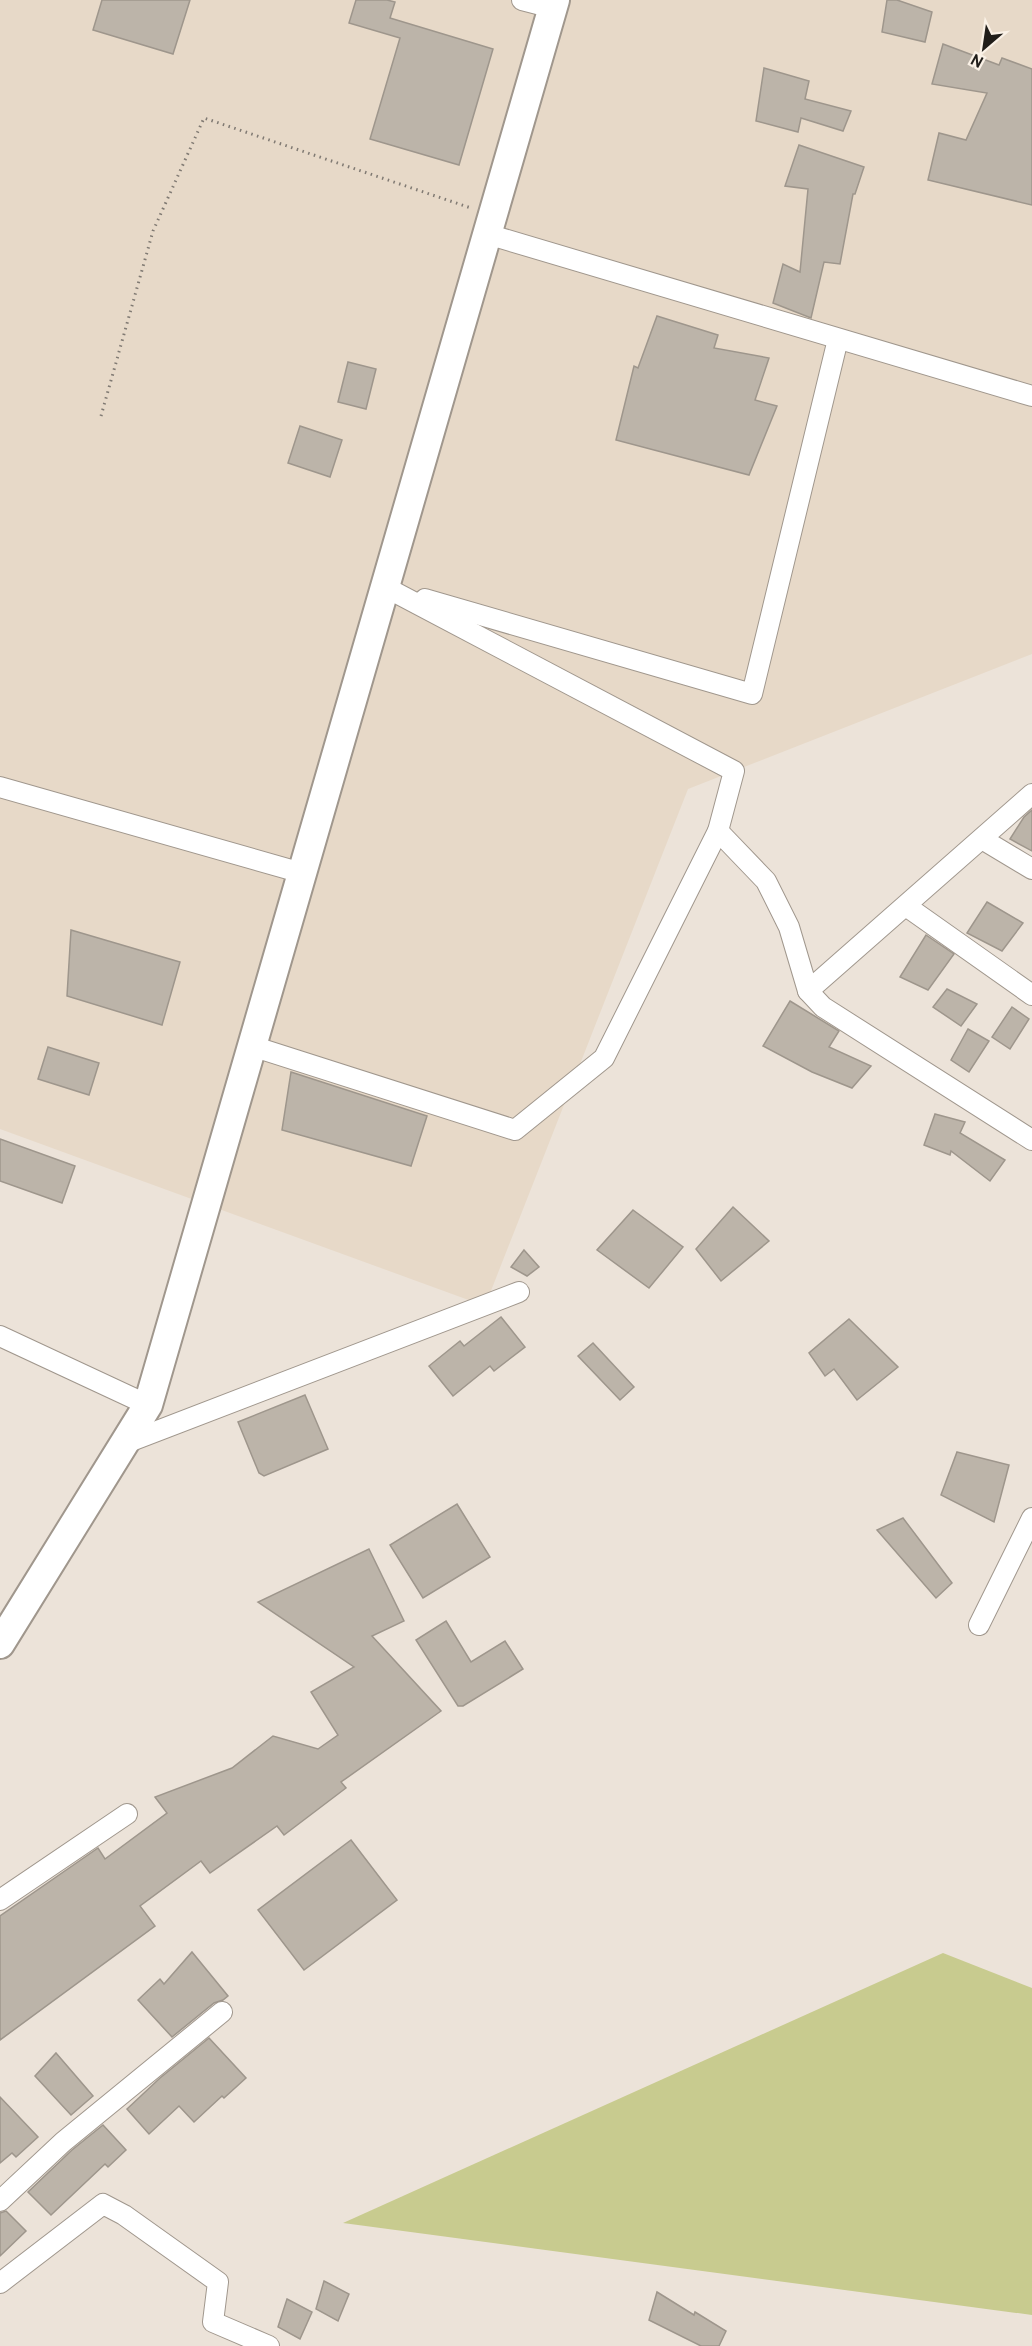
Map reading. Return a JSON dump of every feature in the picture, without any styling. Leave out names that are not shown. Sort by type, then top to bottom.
[{"type":"main road","points":[[0,1644],[148,1405],[554,4]]},
{"type":"street","points":[[522,0],[554,4]]},
{"type":"street","points":[[490,225],[838,339],[1032,396]]},
{"type":"street","points":[[385,587],[752,694],[838,339]]},
{"type":"street","points":[[252,1046],[515,1130],[604,1058],[717,831],[734,771],[385,587]]},
{"type":"street","points":[[0,787],[302,873]]},
{"type":"street","points":[[808,991],[1032,794]]},
{"type":"street","points":[[717,831],[766,880],[789,927],[808,991],[823,1007],[1032,1140]]},
{"type":"street","points":[[981,839],[1032,869]]},
{"type":"street","points":[[906,906],[1032,995]]},
{"type":"street","points":[[126,1443],[519,1292]]},
{"type":"street","points":[[0,1336],[148,1405]]},
{"type":"street","points":[[979,1625],[1032,1520]]},
{"type":"street","points":[[0,1900],[127,1814]]},
{"type":"street","points":[[0,2201],[63,2142],[222,2012]]},
{"type":"street","points":[[0,2283],[104,2204],[124,2215],[218,2282],[213,2322],[269,2346]]},
{"type":"path","points":[[101,416],[153,231],[204,118],[490,225]]},
{"type":"shaded area","points":[[0,0],[1032,0],[1032,654],[688,789],[485,1306],[0,1129]]},
{"type":"green space","points":[[943,1953],[1032,1988],[1032,2315],[343,2223]]},
{"type":"building","points":[[102,0],[190,0],[173,54],[93,30]]},
{"type":"building","points":[[356,0],[395,2],[390,18],[493,49],[459,165],[370,139],[400,38],[349,23]]},
{"type":"building","points":[[887,0],[897,0],[932,12],[925,42],[882,32]]},
{"type":"building","points":[[943,44],[999,65],[1002,58],[1032,69],[1032,205],[928,180],[939,133],[966,140],[987,93],[932,84]]},
{"type":"building","points":[[764,68],[809,81],[805,99],[851,111],[843,131],[801,118],[798,132],[756,121]]},
{"type":"building","points":[[799,145],[864,167],[855,194],[853,194],[840,264],[824,262],[811,318],[773,303],[783,264],[800,272],[808,189],[785,186]]},
{"type":"building","points":[[657,316],[718,335],[714,348],[769,358],[755,400],[777,406],[749,475],[616,440],[634,366],[638,368]]},
{"type":"building","points":[[348,362],[376,369],[366,409],[338,402]]},
{"type":"building","points":[[300,426],[342,440],[330,477],[288,463]]},
{"type":"building","points":[[1032,810],[1032,851],[1010,839],[1024,817]]},
{"type":"building","points":[[987,902],[1023,923],[1002,951],[967,933]]},
{"type":"building","points":[[71,930],[180,962],[162,1025],[67,996]]},
{"type":"building","points":[[926,935],[954,954],[928,990],[900,977]]},
{"type":"building","points":[[947,989],[977,1004],[961,1026],[933,1007]]},
{"type":"building","points":[[790,1001],[839,1031],[829,1047],[871,1066],[852,1088],[812,1072],[763,1046]]},
{"type":"building","points":[[1012,1007],[1029,1019],[1010,1049],[992,1037]]},
{"type":"building","points":[[968,1029],[989,1041],[969,1072],[951,1060]]},
{"type":"building","points":[[48,1047],[99,1063],[89,1095],[38,1079]]},
{"type":"building","points":[[291,1072],[427,1116],[411,1166],[282,1130]]},
{"type":"building","points":[[935,1114],[965,1122],[960,1133],[1005,1160],[990,1181],[951,1151],[950,1155],[924,1145]]},
{"type":"building","points":[[0,1139],[75,1166],[62,1203],[0,1181]]},
{"type":"building","points":[[733,1207],[769,1241],[721,1281],[696,1249]]},
{"type":"building","points":[[633,1210],[683,1247],[649,1288],[597,1250]]},
{"type":"building","points":[[524,1250],[539,1267],[527,1276],[511,1267]]},
{"type":"building","points":[[501,1317],[525,1347],[494,1371],[490,1366],[453,1396],[429,1366],[460,1341],[464,1346]]},
{"type":"building","points":[[849,1319],[898,1367],[857,1400],[834,1369],[825,1376],[809,1353]]},
{"type":"building","points":[[593,1343],[634,1387],[620,1400],[578,1356]]},
{"type":"building","points":[[305,1395],[328,1449],[264,1476],[259,1473],[238,1422]]},
{"type":"building","points":[[957,1452],[1009,1465],[994,1522],[941,1495]]},
{"type":"building","points":[[457,1504],[490,1557],[423,1598],[390,1545]]},
{"type":"building","points":[[903,1518],[952,1583],[936,1598],[877,1530]]},
{"type":"building","points":[[369,1549],[404,1621],[372,1636],[441,1711],[341,1782],[346,1788],[284,1835],[277,1826],[210,1873],[201,1861],[140,1906],[155,1926],[0,2040],[0,1916],[98,1848],[105,1859],[167,1813],[155,1797],[232,1768],[273,1736],[318,1749],[338,1735],[311,1692],[354,1667],[258,1602]]},
{"type":"building","points":[[446,1621],[471,1662],[505,1641],[523,1669],[463,1706],[458,1706],[416,1640]]},
{"type":"building","points":[[351,1840],[397,1900],[304,1970],[258,1910]]},
{"type":"building","points":[[192,1952],[228,1996],[214,2003],[172,2037],[138,2000],[160,1979],[164,1984]]},
{"type":"building","points":[[209,2038],[246,2078],[194,2122],[179,2106],[149,2134],[127,2109],[160,2078]]},
{"type":"building","points":[[56,2053],[93,2096],[71,2115],[35,2076]]},
{"type":"building","points":[[0,2097],[38,2137],[16,2157],[12,2153],[0,2163]]},
{"type":"building","points":[[103,2125],[126,2150],[108,2167],[105,2164],[51,2215],[28,2192],[72,2150]]},
{"type":"building","points":[[6,2211],[26,2231],[0,2256],[0,2213]]},
{"type":"building","points":[[324,2281],[349,2294],[338,2321],[316,2309]]},
{"type":"building","points":[[657,2292],[694,2315],[695,2312],[726,2331],[719,2346],[701,2346],[649,2320]]},
{"type":"building","points":[[287,2299],[312,2312],[300,2339],[278,2327]]}]
